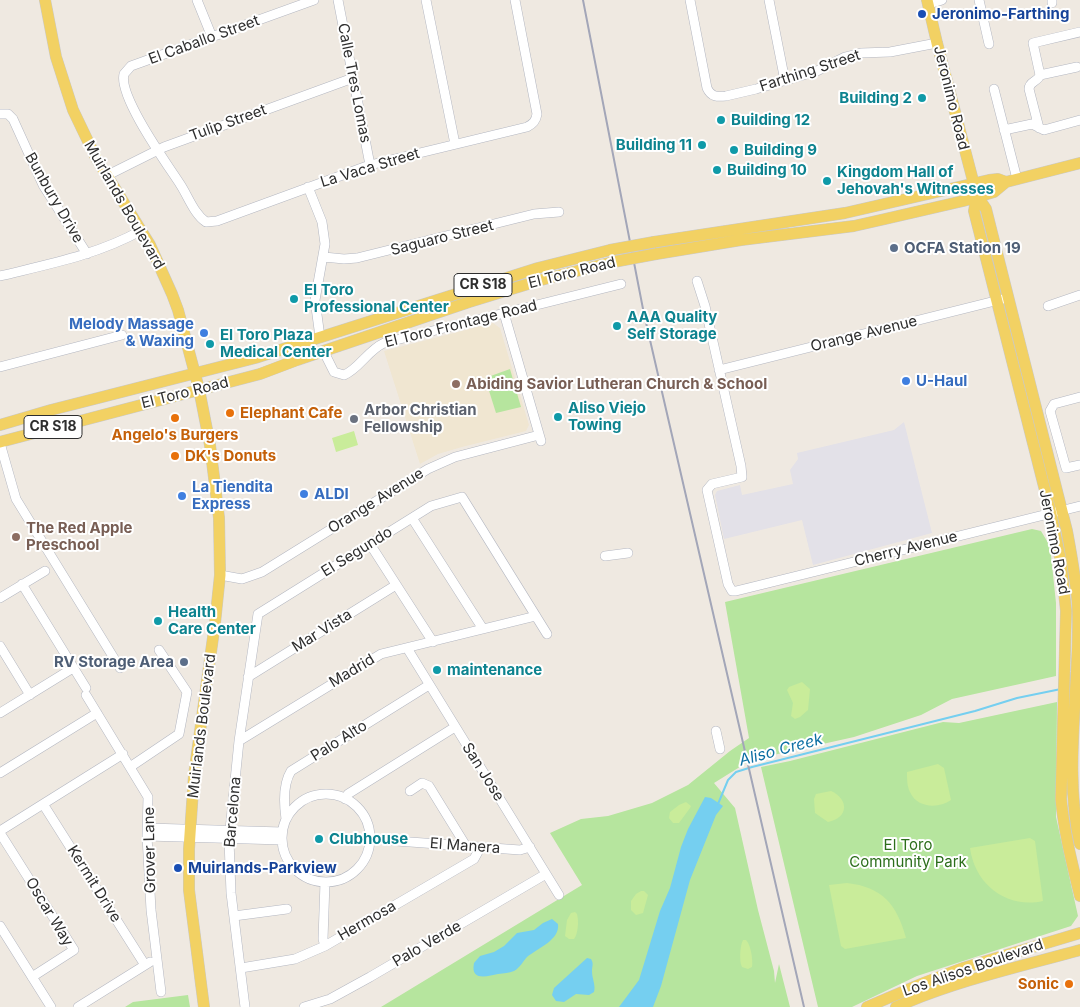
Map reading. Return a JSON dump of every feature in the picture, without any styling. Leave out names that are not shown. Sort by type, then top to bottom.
[{"type":"main road","name":"Muirlands Boulevard","points":[[45,0],[56,57],[81,129],[106,176],[142,230],[164,275],[178,310],[199,389],[210,445],[218,511],[221,550],[220,575],[194,775],[188,890],[204,1007]]},
{"type":"main road","name":"Jeronimo Road","points":[[928,2],[973,183],[977,196],[986,209],[1002,299],[1056,512],[1066,611],[1074,795],[1080,844]]},
{"type":"main road","name":"El Toro Road","points":[[0,425],[51,410],[255,358],[538,268],[610,250],[741,240],[854,226],[961,202],[994,192],[1011,181],[1080,163]]},
{"type":"main road","name":"El Toro Road","points":[[0,442],[260,374],[469,302],[655,248],[845,213],[973,183],[998,179],[1011,181]]},
{"type":"main road","points":[[320,337],[324,352]]},
{"type":"main road","name":"Jeronimo Road","points":[[1072,741],[1061,799],[1063,820],[1080,896]]},
{"type":"main road","name":"Los Alisos Boulevard","points":[[867,1007],[962,968],[1080,933]]},
{"type":"main road","name":"Los Alisos Boulevard","points":[[896,1007],[914,999],[1002,971],[1080,950]]},
{"type":"street","points":[[197,0],[212,37]]},
{"type":"street","name":"El Caballo Street","points":[[157,150],[123,86],[124,74],[131,66],[314,0]]},
{"type":"street","name":"Calle Tres Lomas","points":[[338,0],[370,165]]},
{"type":"street","points":[[426,0],[455,144]]},
{"type":"street","name":"La Vaca Street","points":[[157,150],[198,214],[206,222],[217,221],[370,165],[527,127],[535,120],[536,108],[515,0]]},
{"type":"street","name":"Farthing Street","points":[[690,0],[707,88],[713,95],[719,97],[817,71],[845,57],[861,53],[890,52],[937,42]]},
{"type":"street","points":[[769,0],[785,81]]},
{"type":"street","points":[[928,2],[942,0]]},
{"type":"street","points":[[979,0],[989,44]]},
{"type":"street","points":[[1038,128],[1029,89],[1031,84],[1040,75],[1033,43],[1080,32]]},
{"type":"street","points":[[1040,75],[1077,67]]},
{"type":"street","name":"Tulip Street","points":[[106,176],[157,150],[353,78]]},
{"type":"street","points":[[994,89],[1011,155],[1011,181]]},
{"type":"street","name":"Bunbury Drive","points":[[4,114],[13,119],[44,185],[87,254]]},
{"type":"street","points":[[1004,130],[1032,124],[1044,130],[1080,120]]},
{"type":"street","points":[[308,187],[322,222],[325,244],[315,300],[320,337]]},
{"type":"street","name":"Saguaro Street","points":[[324,257],[358,258],[534,214],[559,212]]},
{"type":"street","points":[[0,276],[87,254],[142,230]]},
{"type":"street","points":[[697,281],[719,370]]},
{"type":"street","name":"El Toro Frontage Road","points":[[324,352],[334,372],[344,374],[377,346],[384,343],[621,284]]},
{"type":"street","points":[[1048,306],[1080,295]]},
{"type":"street","name":"Orange Avenue","points":[[719,370],[1002,299]]},
{"type":"street","name":"Orange Avenue","points":[[220,575],[242,579],[262,572],[428,468],[455,457],[540,438],[504,313]]},
{"type":"street","points":[[0,367],[122,335]]},
{"type":"street","name":"Cherry Avenue","points":[[719,370],[742,477],[712,484],[708,487],[707,494],[728,584],[732,591],[1080,506]]},
{"type":"street","points":[[1080,397],[1054,404],[1050,411],[1066,468],[1080,465]]},
{"type":"street","points":[[0,442],[16,499],[120,668]]},
{"type":"street","name":"El Segundo","points":[[257,617],[260,612],[431,506],[462,497],[536,616]]},
{"type":"street","points":[[412,518],[483,629]]},
{"type":"street","points":[[370,544],[433,642]]},
{"type":"street","points":[[605,556],[628,552]]},
{"type":"street","points":[[0,598],[45,571]]},
{"type":"street","name":"Grover Lane","points":[[22,584],[148,798],[151,910],[161,992]]},
{"type":"street","name":"Mar Vista","points":[[248,677],[396,584]]},
{"type":"street","points":[[536,616],[548,634]]},
{"type":"street","name":"Madrid","points":[[239,741],[375,657],[536,616]]},
{"type":"street","name":"Barcelona","points":[[245,1007],[231,893],[230,835],[239,741],[257,617]]},
{"type":"street","points":[[0,646],[30,694]]},
{"type":"street","name":"San Jose","points":[[407,648],[559,895]]},
{"type":"street","points":[[130,767],[175,738],[181,730],[187,692],[160,650]]},
{"type":"street","points":[[0,713],[73,668]]},
{"type":"street","name":"Palo Alto","points":[[286,820],[285,797],[287,780],[291,771],[429,684]]},
{"type":"street","points":[[0,773],[97,713]]},
{"type":"street","points":[[345,799],[348,794],[455,727]]},
{"type":"street","points":[[716,732],[720,749]]},
{"type":"street","points":[[0,832],[123,754]]},
{"type":"street","points":[[410,791],[422,783],[429,786],[466,846]]},
{"type":"street","points":[[332,795],[345,799],[361,812],[367,825],[369,839],[366,855],[356,869],[342,878],[325,882],[309,878],[295,869],[286,856],[282,836],[286,820],[299,804],[311,797],[332,795]]},
{"type":"street","name":"Kermit Drive","points":[[43,804],[145,965]]},
{"type":"street","name":"Oscar Way","points":[[0,832],[74,950],[32,977]]},
{"type":"street","points":[[148,832],[282,836]]},
{"type":"street","name":"El Manera","points":[[369,839],[520,850],[530,847]]},
{"type":"street","name":"Hermosa","points":[[241,968],[295,959],[326,946],[474,859],[480,848]]},
{"type":"street","name":"Palo Verde","points":[[304,1007],[330,999],[546,874]]},
{"type":"street","points":[[325,882],[323,939],[326,946]]},
{"type":"street","points":[[234,916],[287,909]]},
{"type":"street","points":[[0,926],[51,1007]]},
{"type":"street","points":[[78,1007],[145,965],[151,962],[158,962]]},
{"type":"shaded area","name":"Abiding Savior Lutheran Church & School","points":[[493,323],[500,328],[529,425],[526,431],[438,454],[420,464],[384,351]]},
{"type":"shaded area","points":[[904,422],[932,533],[813,565],[802,520],[724,539],[715,495],[717,491],[740,485],[742,495],[793,484],[790,470],[798,459],[797,453],[894,430]]},
{"type":"green space","points":[[510,369],[521,407],[496,413],[485,378]]},
{"type":"green space","points":[[354,431],[358,445],[336,452],[332,438]]},
{"type":"green space","points":[[1032,529],[1041,531],[1050,546],[1056,603],[1056,676],[952,699],[921,715],[854,737],[751,760],[714,783],[735,808],[774,971],[775,983],[779,964],[790,1007],[381,1007],[582,885],[550,833],[581,819],[608,816],[652,803],[688,785],[749,738],[725,602]]},
{"type":"green space","points":[[802,682],[810,689],[808,710],[795,719],[791,716],[793,703],[787,690],[789,687]]},
{"type":"green space","name":"El Toro Community Park","points":[[1057,702],[1056,817],[1078,916],[1071,926],[917,976],[852,1007],[818,1007],[761,767],[943,722],[959,723]]},
{"type":"green space","points":[[938,764],[944,768],[951,800],[934,806],[923,804],[913,797],[910,792],[907,772]]},
{"type":"green space","points":[[831,791],[841,799],[844,808],[840,817],[828,822],[815,813],[814,799],[816,794]]},
{"type":"green space","points":[[686,802],[691,806],[690,808],[679,823],[673,823],[669,818],[670,812]]},
{"type":"green space","points":[[1030,838],[1035,841],[1043,901],[1030,903],[1005,898],[986,883],[978,873],[970,848]]},
{"type":"green space","points":[[847,883],[870,889],[886,899],[898,916],[906,938],[845,949],[841,946],[829,885]]},
{"type":"green space","points":[[641,891],[648,895],[643,913],[636,915],[631,910],[631,901]]},
{"type":"green space","points":[[575,912],[578,917],[577,931],[574,939],[569,939],[565,936],[567,920],[571,913]]},
{"type":"green space","points":[[743,940],[748,942],[751,953],[752,967],[748,969],[742,967],[740,961]]},
{"type":"green space","points":[[188,995],[190,1007],[125,1007],[133,1002]]},
{"type":"water","points":[[705,797],[711,798],[723,806],[716,815],[690,880],[661,986],[653,1007],[619,1007],[639,980],[660,911],[670,888],[681,847]]},
{"type":"water","points":[[552,919],[558,924],[556,935],[527,957],[516,970],[485,976],[475,973],[473,969],[474,963],[480,956],[494,952],[504,946],[517,933],[534,930]]},
{"type":"water","points":[[587,958],[591,959],[592,962],[594,992],[589,995],[576,994],[564,1002],[556,1001],[552,995],[554,988]]},
{"type":"waterway","name":"Aliso Creek","points":[[718,804],[728,780],[736,772],[975,711],[1017,698],[1061,689]]},
{"type":"railway","points":[[583,0],[644,314],[804,1007]]},
{"type":"place","name":"Jeronimo-Farthing","points":[[922,14]]},
{"type":"place","name":"Building 2","points":[[922,98]]},
{"type":"place","name":"Building 12","points":[[721,120]]},
{"type":"place","name":"Building 11","points":[[702,145]]},
{"type":"place","name":"Building 9","points":[[734,150]]},
{"type":"place","name":"Building 10","points":[[717,170]]},
{"type":"place","name":"Kingdom Hall of Jehovah's Witnesses","points":[[827,181]]},
{"type":"place","name":"OCFA Station 19","points":[[894,248]]},
{"type":"place","name":"El Toro Professional Center","points":[[294,299]]},
{"type":"place","name":"AAA Quality Self Storage","points":[[617,326]]},
{"type":"place","name":"Melody Massage & Waxing","points":[[204,333]]},
{"type":"place","name":"El Toro Plaza Medical Center","points":[[210,344]]},
{"type":"place","name":"U-Haul","points":[[906,381]]},
{"type":"place","name":"Abiding Savior Lutheran Church & School","points":[[456,384]]},
{"type":"place","name":"Elephant Cafe","points":[[230,413]]},
{"type":"place","name":"Aliso Viejo Towing","points":[[558,417]]},
{"type":"place","name":"Angelo's Burgers","points":[[175,418]]},
{"type":"place","name":"Arbor Christian Fellowship","points":[[354,419]]},
{"type":"place","name":"DK's Donuts","points":[[175,456]]},
{"type":"place","name":"ALDI","points":[[304,494]]},
{"type":"place","name":"La Tiendita Express","points":[[182,496]]},
{"type":"place","name":"The Red Apple Preschool","points":[[16,537]]},
{"type":"place","name":"Health Care Center","points":[[158,621]]},
{"type":"place","name":"RV Storage Area","points":[[184,662]]},
{"type":"place","name":"maintenance","points":[[437,670]]},
{"type":"place","name":"Clubhouse","points":[[319,839]]},
{"type":"place","name":"Muirlands-Parkview","points":[[178,868]]},
{"type":"place","name":"Sonic","points":[[1069,984]]}]
